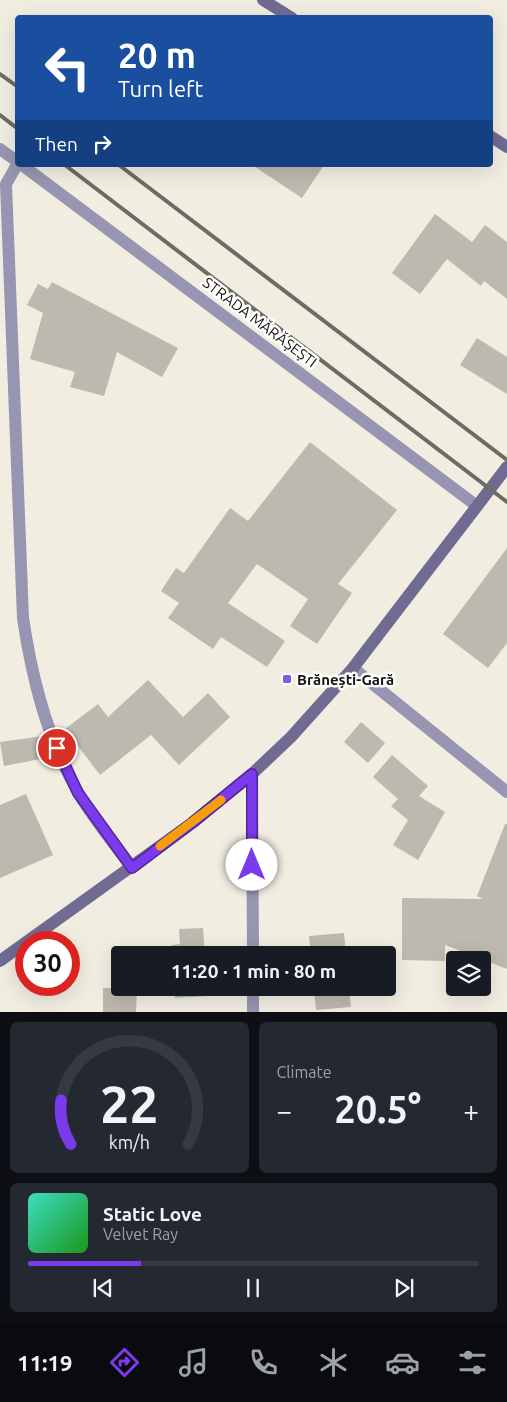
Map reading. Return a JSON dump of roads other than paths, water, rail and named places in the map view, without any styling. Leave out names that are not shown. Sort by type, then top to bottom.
[{"type":"main road","points":[[263,0],[287,15]]},
{"type":"main road","points":[[493,138],[507,147]]},
{"type":"main road","points":[[0,961],[132,868],[192,823],[252,774],[321,705],[353,668],[507,467]]},
{"type":"street","points":[[0,149],[15,160]]},
{"type":"street","points":[[15,167],[6,184],[23,618],[30,667],[50,734],[78,793],[132,868]]},
{"type":"street","name":"STRADA MĂRĂȘEȘTI","points":[[25,167],[477,506]]},
{"type":"street","points":[[353,668],[507,792]]},
{"type":"street","points":[[252,774],[253,946]]},
{"type":"street","points":[[253,996],[253,1012]]},
{"type":"railway","points":[[0,74],[15,85]]},
{"type":"railway","points":[[0,115],[15,127]]},
{"type":"railway","points":[[68,167],[507,502]]},
{"type":"railway","points":[[122,167],[507,460]]},
{"type":"place","name":"Brănești-Gară","points":[[287,679]]}]
